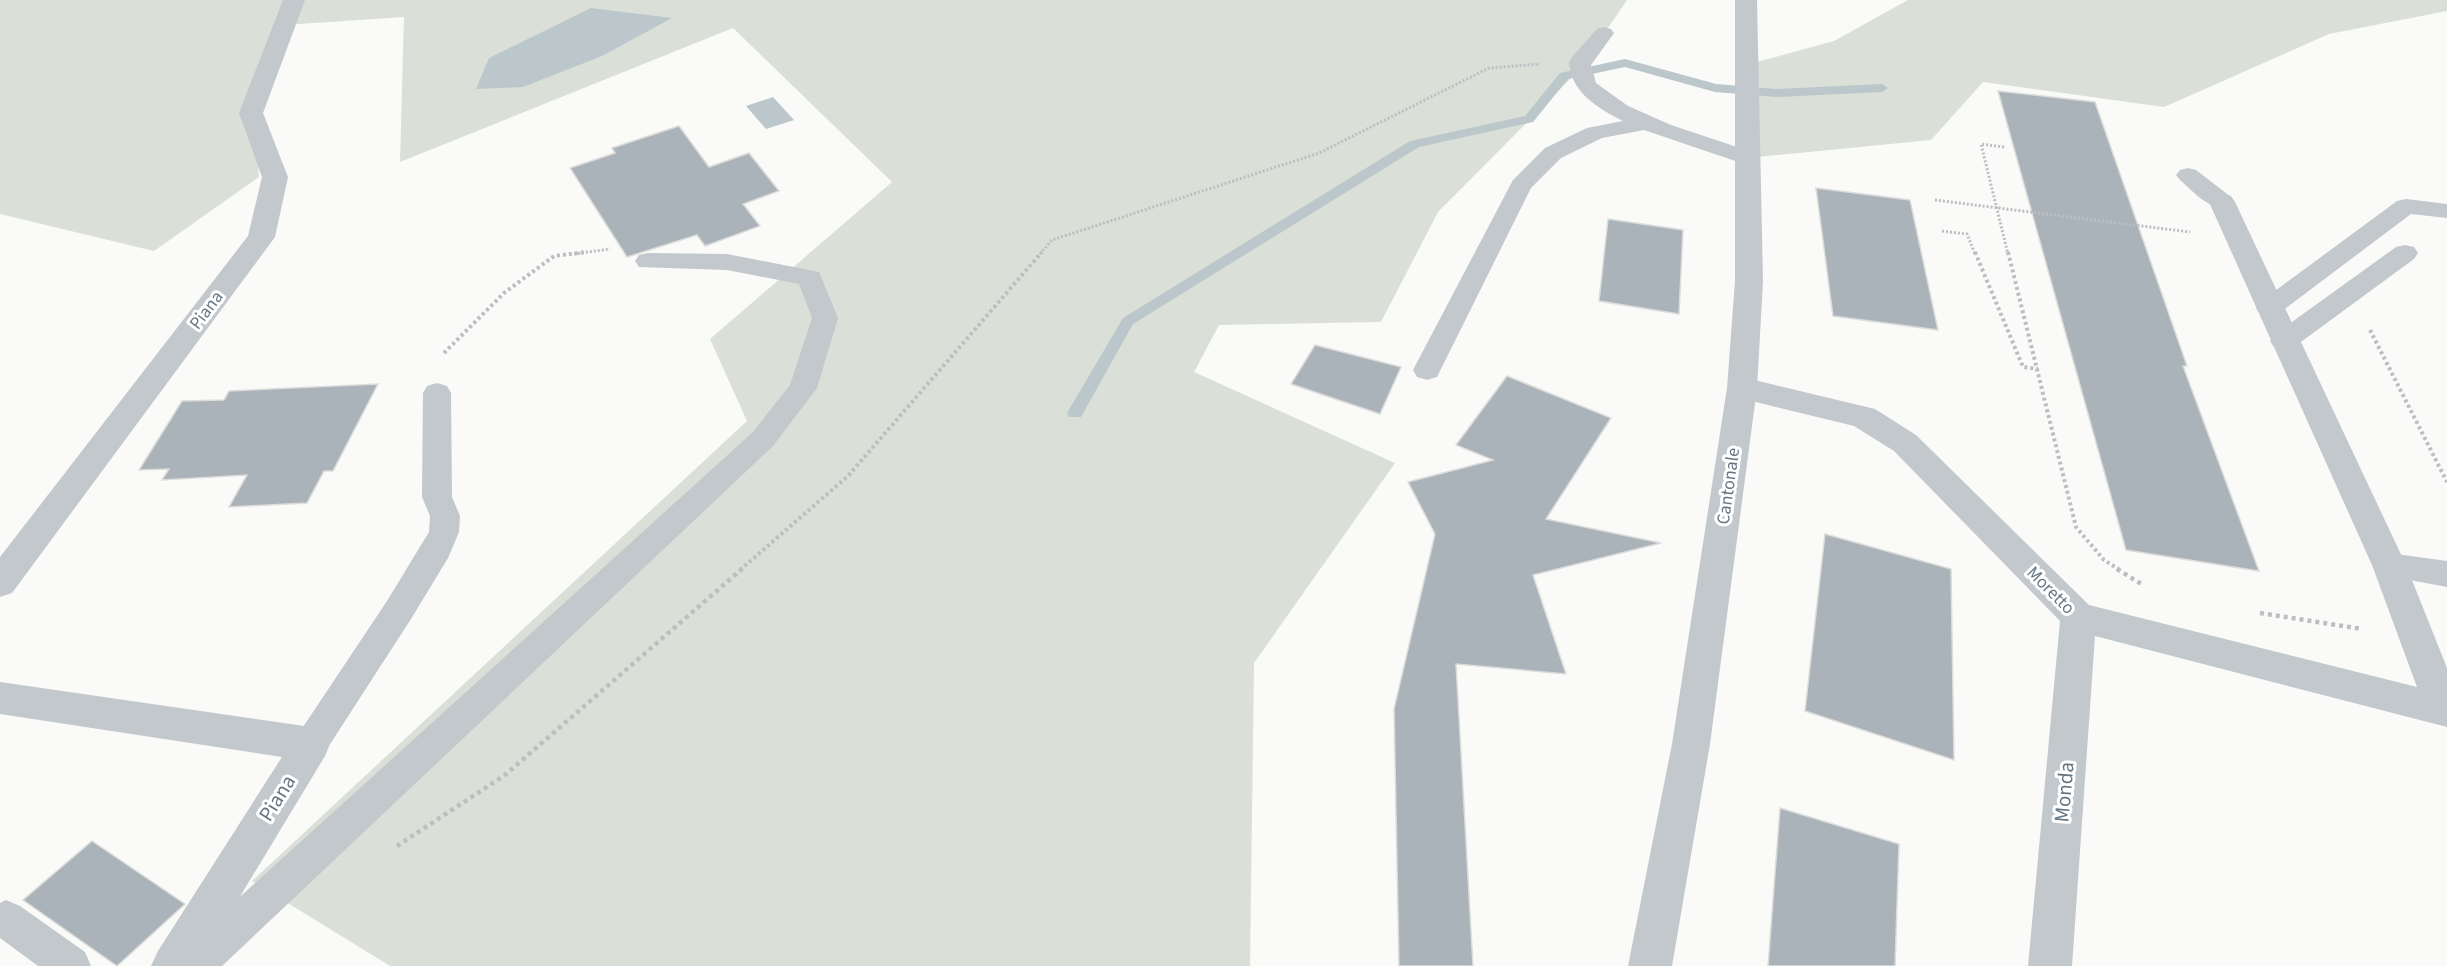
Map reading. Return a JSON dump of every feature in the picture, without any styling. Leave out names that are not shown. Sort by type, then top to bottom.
[{"type":"street","name":"Piana","points":[[0,583],[261,237],[275,177],[251,113],[294,0]]},
{"type":"street","name":"Cantonale","points":[[1650,966],[1691,744],[1742,388],[1749,281],[1746,0]]},
{"type":"street","name":"Moretto","points":[[2222,202],[2283,340],[2389,565],[2446,711]]},
{"type":"street","name":"Moretto","points":[[1742,388],[1864,417],[1905,443],[2078,617],[2446,711]]},
{"type":"street","name":"Monda","points":[[2050,966],[2078,617]]},
{"type":"street","points":[[0,698],[311,744]]},
{"type":"street","name":"Piana","points":[[173,966],[311,744]]},
{"type":"lane","points":[[1604,33],[1580,62],[1586,86],[1608,103],[1649,122],[1747,158]]},
{"type":"lane","points":[[1427,370],[1521,185],[1553,153],[1595,133],[1649,122]]},
{"type":"lane","points":[[2188,175],[2222,202]]},
{"type":"lane","points":[[2269,308],[2406,206],[2447,212]]},
{"type":"lane","points":[[2283,340],[2405,254]]},
{"type":"lane","points":[[193,966],[763,439],[802,388],[825,318],[810,278],[727,262],[648,261]]},
{"type":"lane","points":[[311,744],[399,610],[437,549],[444,532],[445,516],[437,497],[437,393]]},
{"type":"lane","points":[[2389,565],[2447,574]]},
{"type":"lane","points":[[6,920],[71,966]]},
{"type":"path","points":[[396,847],[505,775],[848,476],[1052,240],[1319,153],[1489,68],[1580,62]]},
{"type":"path","points":[[2004,147],[1981,144],[1999,207],[2076,527],[2104,560],[2146,587]]},
{"type":"path","points":[[1935,200],[2161,228]]},
{"type":"path","points":[[1941,231],[1967,234],[2023,367],[2038,369]]},
{"type":"path","points":[[437,393],[444,350],[504,293],[554,255],[609,248],[623,259],[648,261]]},
{"type":"path","points":[[2330,309],[2373,331],[2447,482]]},
{"type":"path","points":[[2256,613],[2416,637]]},
{"type":"shaded area","points":[[0,0],[1627,0],[1580,69],[1438,212],[1381,322],[1219,325],[1194,372],[1395,463],[1254,663],[1250,966],[390,966],[252,881],[747,421],[710,339],[892,182],[733,28],[400,162],[404,17],[283,25],[253,115],[259,177],[154,251],[0,214]]},
{"type":"shaded area","points":[[1908,0],[2447,0],[2447,11],[2329,34],[2164,107],[1983,82],[1931,140],[1747,158],[1746,65],[1834,41]]},
{"type":"shaded area","points":[[591,8],[672,18],[602,56],[523,87],[476,89],[489,58]]},
{"type":"shaded area","points":[[773,97],[794,120],[766,129],[746,106]]},
{"type":"building","points":[[1998,91],[2095,102],[2187,366],[2183,366],[2259,571],[2126,550]]},
{"type":"building","points":[[679,126],[709,167],[749,153],[779,191],[743,204],[760,226],[705,246],[697,235],[627,257],[570,168],[615,153],[612,148]]},
{"type":"building","points":[[1816,188],[1910,200],[1938,330],[1833,316]]},
{"type":"building","points":[[1608,219],[1683,230],[1679,314],[1599,301]]},
{"type":"building","points":[[1315,345],[1401,367],[1380,414],[1291,384]]},
{"type":"building","points":[[1507,376],[1611,418],[1546,519],[1661,543],[1533,575],[1566,674],[1456,664],[1473,966],[1399,966],[1394,709],[1435,534],[1408,482],[1493,460],[1456,445]]},
{"type":"building","points":[[378,384],[333,471],[324,471],[307,503],[229,507],[247,475],[162,480],[169,469],[139,470],[182,401],[224,400],[229,391]]},
{"type":"building","points":[[1825,534],[1951,569],[1954,760],[1805,711]]},
{"type":"building","points":[[1780,808],[1899,844],[1895,966],[1768,966]]},
{"type":"building","points":[[92,841],[185,904],[117,966],[23,900]]},
{"type":"waterway","points":[[1075,413],[1128,321],[1415,144],[1529,119],[1564,76],[1625,63],[1715,88],[1777,93],[1882,88]]}]
